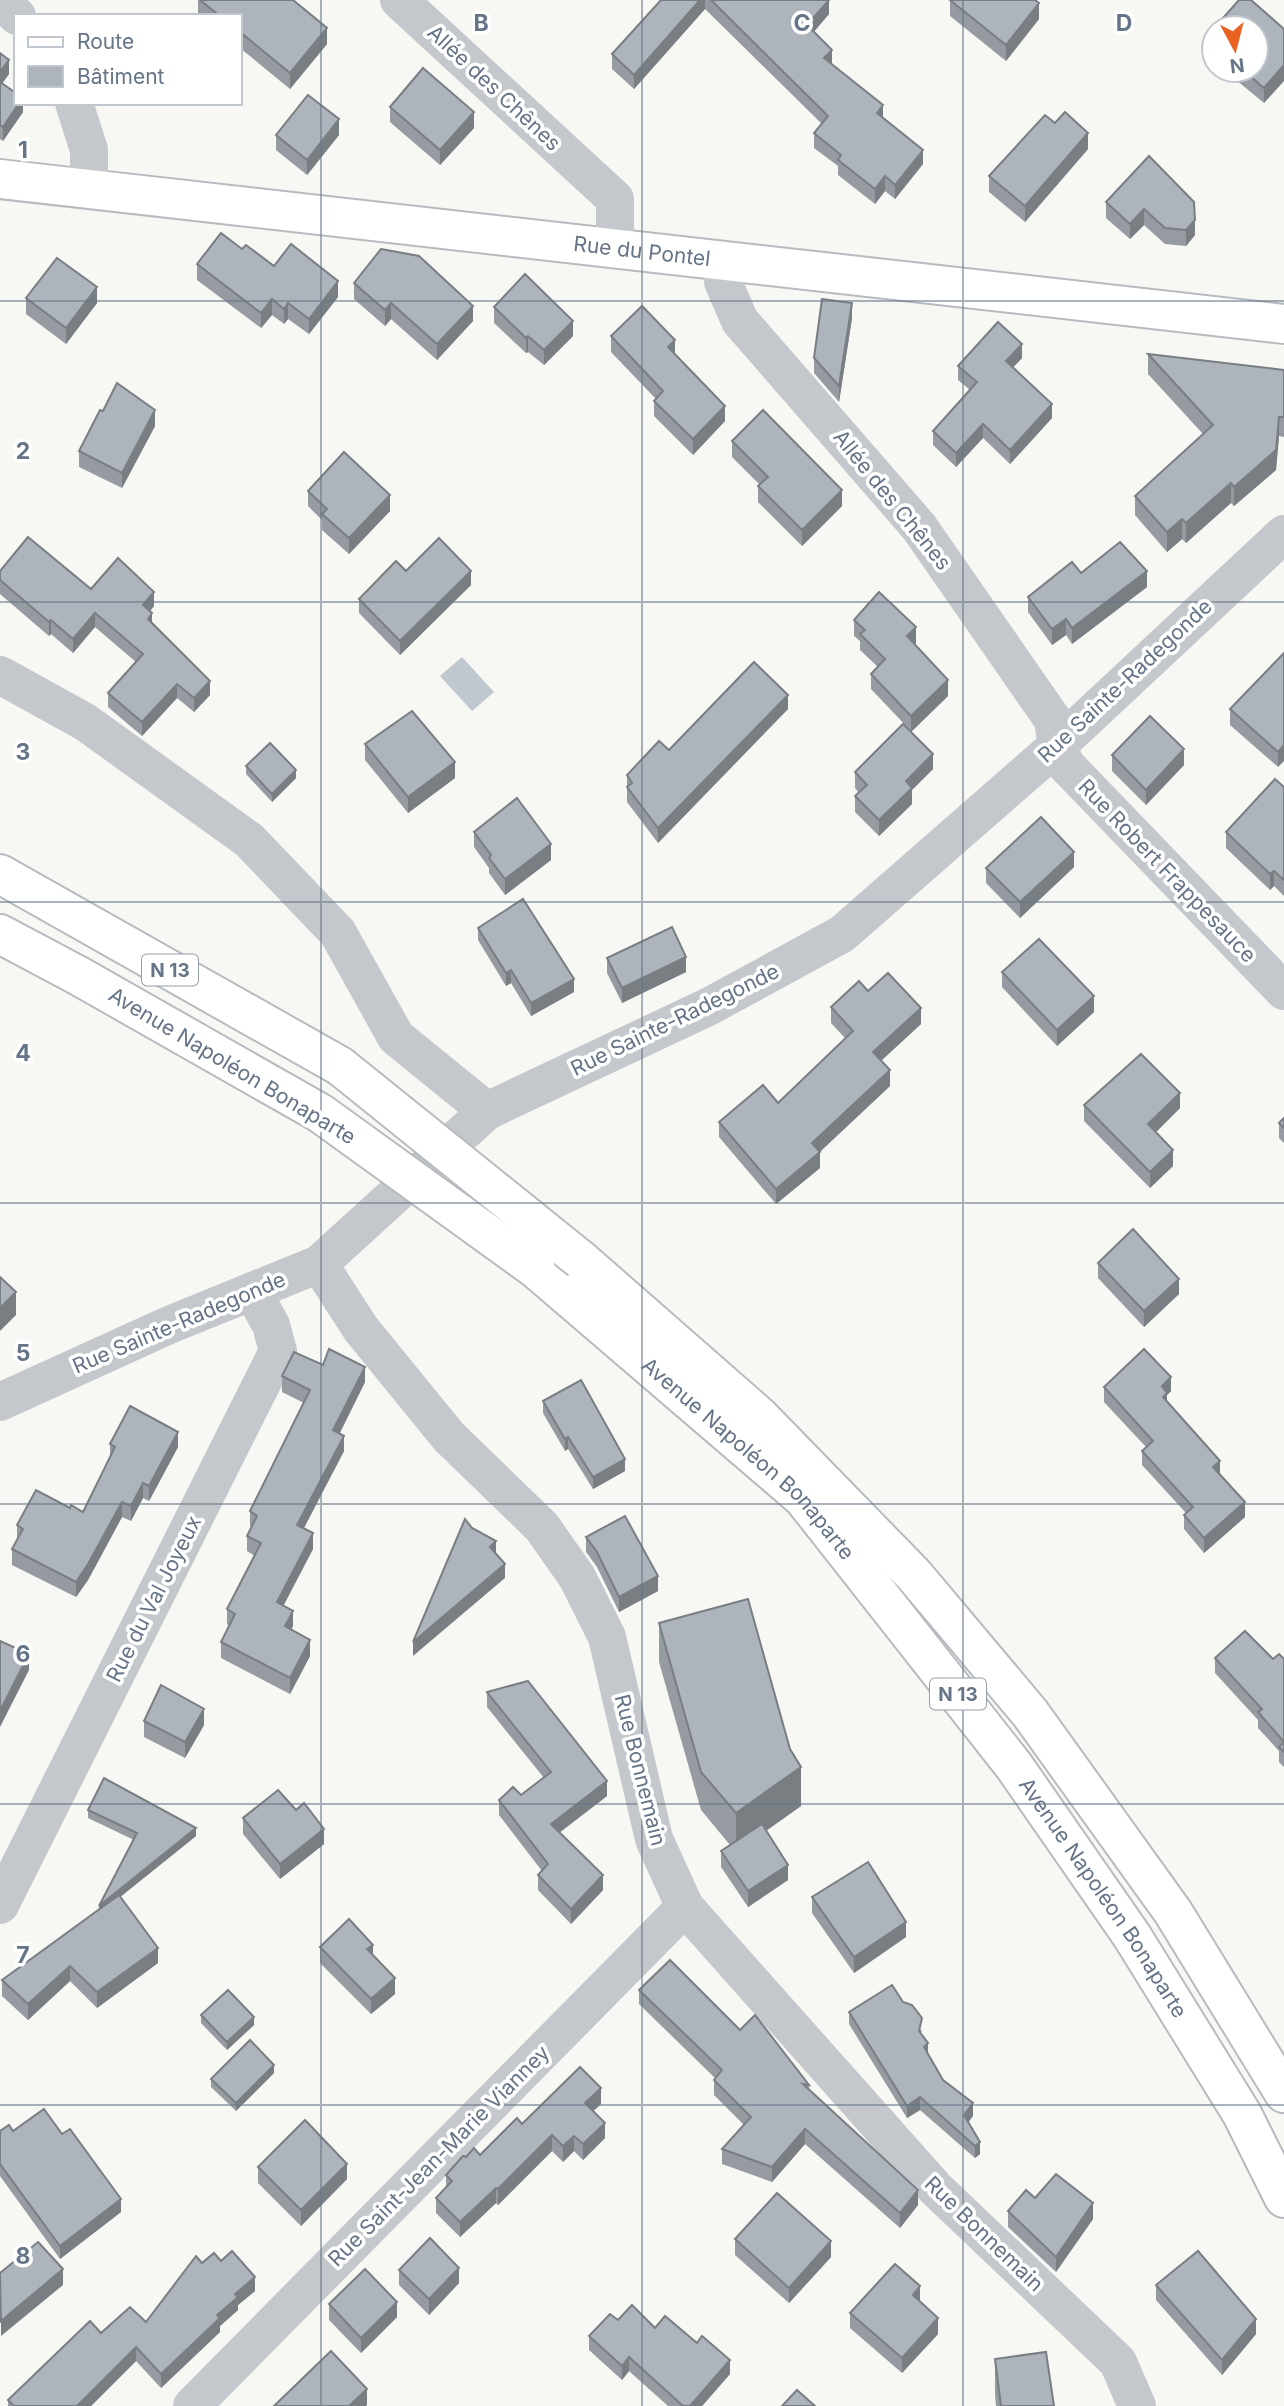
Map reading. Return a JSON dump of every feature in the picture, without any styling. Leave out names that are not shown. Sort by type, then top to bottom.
[{"type":"main road","name":"Rue du Pontel","points":[[0,179],[1284,324]]},
{"type":"main road","name":"Avenue Napoléon Bonaparte","points":[[0,874],[340,1066],[581,1260],[759,1416],[914,1575],[1030,1713],[1173,1912],[1284,2093]]},
{"type":"main road","name":"Avenue Napoléon Bonaparte","points":[[0,934],[320,1113],[537,1269],[803,1498],[1014,1766],[1132,1936],[1242,2114],[1284,2198]]},
{"type":"street","points":[[0,0],[15,14]]},
{"type":"street","name":"Allée des Chênes","points":[[399,0],[615,199],[615,249]]},
{"type":"street","points":[[76,105],[89,150],[89,189]]},
{"type":"street","name":"Allée des Chênes","points":[[724,261],[723,282],[740,321],[919,527],[1053,720],[1057,746]]},
{"type":"street","name":"Rue Sainte-Radegonde","points":[[0,1402],[169,1325],[319,1264],[487,1111],[710,1006],[842,934],[1057,746],[1284,534]]},
{"type":"street","points":[[0,675],[85,722],[249,839],[338,933],[396,1037],[487,1111]]},
{"type":"street","name":"Rue Robert Frappesauce","points":[[1057,746],[1066,765],[1284,992]]},
{"type":"street","name":"Rue Bonnemain","points":[[319,1264],[361,1329],[449,1437],[542,1527],[577,1577],[607,1637],[654,1839],[685,1907],[935,2188],[1118,2362],[1137,2406]]},
{"type":"street","name":"Rue du Val Joyeux","points":[[0,1905],[278,1351],[271,1325],[252,1291]]},
{"type":"street","name":"Rue Saint-Jean-Marie Vianney","points":[[192,2406],[685,1907]]},
{"type":"shaded area","points":[[462,657],[494,692],[472,711],[440,676]]},
{"type":"building","points":[[200,0],[293,0],[327,28],[290,73],[242,34],[242,14],[218,14]]},
{"type":"building","points":[[661,0],[700,0],[634,75],[612,54]]},
{"type":"building","points":[[711,0],[829,0],[807,25],[832,50],[824,58],[883,105],[877,113],[923,150],[895,185],[885,176],[875,189],[838,160],[841,155],[814,133],[828,116]]},
{"type":"building","points":[[950,0],[1035,0],[1039,3],[1006,45]]},
{"type":"building","points":[[1239,0],[1251,0],[1267,14],[1227,14]]},
{"type":"building","points":[[1270,17],[1284,29],[1284,65],[1270,81]]},
{"type":"building","points":[[0,53],[9,60],[0,72]]},
{"type":"building","points":[[423,68],[474,112],[440,150],[390,107]]},
{"type":"building","points":[[0,82],[14,92],[14,105],[18,105],[3,127],[0,125]]},
{"type":"building","points":[[308,95],[339,119],[307,160],[276,135]]},
{"type":"building","points":[[1065,112],[1088,133],[1025,206],[989,176],[1045,115],[1055,123]]},
{"type":"building","points":[[1149,156],[1194,202],[1195,220],[1186,230],[1165,228],[1144,209],[1130,224],[1106,202]]},
{"type":"building","points":[[221,233],[242,249],[246,245],[274,266],[291,244],[338,281],[309,319],[288,303],[284,309],[272,299],[261,313],[197,264]]},
{"type":"building","points":[[381,249],[419,256],[473,306],[437,344],[391,303],[385,310],[354,283]]},
{"type":"building","points":[[57,258],[97,287],[66,328],[26,298]]},
{"type":"building","points":[[525,274],[573,321],[544,350],[528,336],[526,338],[494,307]]},
{"type":"building","points":[[822,299],[852,303],[839,386],[814,358]]},
{"type":"building","points":[[642,306],[675,340],[668,347],[725,406],[693,439],[654,401],[663,391],[611,336]]},
{"type":"building","points":[[998,322],[1022,344],[1006,361],[1052,404],[1010,450],[983,424],[956,453],[933,431],[977,382],[958,366]]},
{"type":"building","points":[[1148,354],[1284,370],[1284,417],[1279,417],[1276,450],[1234,487],[1231,483],[1186,523],[1182,519],[1167,532],[1135,496],[1213,425]]},
{"type":"building","points":[[117,383],[155,410],[122,473],[79,451]]},
{"type":"building","points":[[763,410],[842,490],[802,530],[758,486],[768,477],[732,441]]},
{"type":"building","points":[[344,452],[390,495],[349,538],[322,514],[327,509],[308,491]]},
{"type":"building","points":[[28,537],[91,589],[118,558],[154,592],[143,605],[152,613],[148,619],[210,681],[194,698],[177,684],[142,722],[108,693],[143,654],[95,613],[73,639],[0,580],[0,571]]},
{"type":"building","points":[[439,538],[471,571],[400,641],[359,599],[396,561],[406,571]]},
{"type":"building","points":[[1120,542],[1147,571],[1072,628],[1066,619],[1052,629],[1028,597],[1072,562],[1081,573]]},
{"type":"building","points":[[879,592],[916,627],[907,636],[948,680],[911,716],[871,674],[885,659],[860,634],[865,630],[854,620]]},
{"type":"building","points":[[1284,653],[1284,745],[1278,752],[1230,709]]},
{"type":"building","points":[[754,662],[788,695],[658,828],[627,787],[632,783],[627,775],[659,741],[669,750]]},
{"type":"building","points":[[412,711],[455,762],[408,797],[365,744]]},
{"type":"building","points":[[1150,716],[1184,749],[1146,790],[1112,755]]},
{"type":"building","points":[[903,724],[933,754],[906,781],[912,788],[879,820],[855,796],[867,785],[855,772]]},
{"type":"building","points":[[270,743],[296,770],[272,794],[246,766]]},
{"type":"building","points":[[1275,779],[1284,787],[1284,880],[1274,871],[1270,874],[1226,832]]},
{"type":"building","points":[[517,798],[551,844],[505,879],[474,832]]},
{"type":"building","points":[[1041,817],[1074,852],[1020,902],[986,868]]},
{"type":"building","points":[[523,899],[574,979],[531,1003],[511,970],[506,973],[478,928]]},
{"type":"building","points":[[672,927],[686,957],[622,988],[607,958]]},
{"type":"building","points":[[1039,939],[1094,996],[1057,1030],[1002,972]]},
{"type":"building","points":[[888,973],[921,1008],[873,1052],[890,1070],[812,1143],[820,1152],[776,1189],[719,1122],[763,1085],[778,1103],[853,1031],[831,1007],[859,981],[868,991]]},
{"type":"building","points":[[1141,1054],[1180,1093],[1148,1124],[1173,1150],[1150,1172],[1084,1105]]},
{"type":"building","points":[[1133,1229],[1179,1279],[1144,1311],[1098,1263]]},
{"type":"building","points":[[0,1277],[16,1292],[0,1308]]},
{"type":"building","points":[[329,1349],[365,1367],[333,1430],[344,1436],[297,1525],[313,1533],[277,1602],[293,1611],[285,1626],[310,1640],[290,1678],[221,1642],[235,1614],[227,1609],[261,1543],[247,1536],[257,1516],[250,1511],[310,1390],[282,1376],[294,1352],[323,1365]]},
{"type":"building","points":[[1144,1349],[1171,1377],[1162,1386],[1167,1393],[1163,1397],[1220,1461],[1213,1467],[1245,1502],[1204,1538],[1184,1515],[1193,1507],[1142,1451],[1153,1441],[1104,1387]]},
{"type":"building","points":[[581,1380],[625,1459],[593,1477],[568,1437],[565,1439],[543,1401]]},
{"type":"building","points":[[130,1406],[178,1432],[149,1486],[143,1483],[131,1506],[122,1502],[76,1582],[12,1549],[23,1529],[17,1525],[36,1490],[83,1512],[115,1447],[110,1444]]},
{"type":"building","points":[[625,1516],[658,1576],[619,1597],[597,1552],[586,1537]]},
{"type":"building","points":[[465,1519],[472,1528],[496,1541],[490,1547],[505,1564],[413,1642]]},
{"type":"building","points":[[748,1599],[790,1749],[801,1767],[736,1813],[701,1772],[659,1623]]},
{"type":"building","points":[[1245,1631],[1273,1659],[1279,1654],[1284,1659],[1284,1742],[1258,1712],[1262,1709],[1215,1658]]},
{"type":"building","points":[[0,1641],[29,1654],[0,1711]]},
{"type":"building","points":[[528,1681],[607,1781],[551,1824],[603,1875],[571,1909],[538,1875],[548,1864],[499,1800],[513,1787],[521,1795],[551,1772],[487,1692]]},
{"type":"building","points":[[161,1685],[204,1709],[185,1742],[144,1721]]},
{"type":"building","points":[[104,1778],[196,1828],[99,1906],[137,1833],[88,1810]]},
{"type":"building","points":[[278,1790],[296,1810],[304,1803],[324,1829],[280,1864],[243,1818]]},
{"type":"building","points":[[762,1824],[788,1865],[748,1891],[721,1851]]},
{"type":"building","points":[[868,1862],[906,1922],[854,1957],[812,1897]]},
{"type":"building","points":[[119,1895],[158,1948],[97,1992],[70,1966],[28,2004],[2,1980]]},
{"type":"building","points":[[349,1919],[373,1945],[367,1949],[395,1978],[371,1999],[320,1947]]},
{"type":"building","points":[[670,1960],[740,2030],[755,2015],[809,2085],[803,2084],[918,2190],[900,2213],[805,2129],[772,2167],[722,2149],[751,2117],[714,2080],[722,2070],[639,1990]]},
{"type":"building","points":[[892,1985],[903,2002],[912,2005],[922,2018],[919,2031],[928,2043],[924,2047],[943,2080],[973,2103],[964,2115],[980,2142],[975,2146],[920,2097],[907,2106],[849,2012]]},
{"type":"building","points":[[228,1990],[254,2017],[227,2042],[201,2015]]},
{"type":"building","points":[[250,2040],[274,2065],[236,2103],[211,2079]]},
{"type":"building","points":[[580,2067],[601,2088],[585,2103],[605,2123],[583,2144],[574,2136],[563,2146],[552,2135],[498,2189],[460,2222],[436,2198],[452,2181],[446,2175],[474,2148],[480,2155],[517,2118],[522,2124]]},
{"type":"building","points":[[44,2109],[62,2134],[70,2129],[121,2199],[60,2246],[0,2164],[0,2131],[9,2125],[13,2131]]},
{"type":"building","points":[[305,2120],[347,2164],[301,2210],[258,2167]]},
{"type":"building","points":[[1056,2174],[1093,2203],[1056,2257],[1008,2211],[1026,2190],[1035,2198]]},
{"type":"building","points":[[777,2193],[831,2241],[789,2288],[735,2239]]},
{"type":"building","points":[[430,2238],[459,2268],[429,2299],[399,2270]]},
{"type":"building","points":[[38,2242],[63,2269],[1,2321],[0,2273]]},
{"type":"building","points":[[232,2251],[255,2277],[235,2294],[238,2297],[217,2315],[220,2318],[161,2374],[136,2347],[77,2406],[14,2406],[8,2400],[90,2321],[101,2333],[130,2307],[146,2322],[196,2256],[202,2263],[214,2253],[221,2261]]},
{"type":"building","points":[[1198,2251],[1256,2319],[1222,2360],[1156,2285]]},
{"type":"building","points":[[895,2264],[920,2286],[913,2295],[938,2318],[902,2358],[850,2313]]},
{"type":"building","points":[[365,2269],[397,2302],[361,2338],[329,2304]]},
{"type":"building","points":[[632,2305],[655,2328],[665,2316],[697,2343],[702,2336],[730,2360],[690,2406],[683,2406],[629,2357],[622,2366],[589,2336],[610,2314],[618,2320]]},
{"type":"building","points":[[331,2351],[367,2389],[349,2406],[274,2406]]},
{"type":"building","points":[[1046,2352],[1054,2406],[1001,2406],[995,2359]]},
{"type":"building","points":[[797,2390],[815,2406],[782,2406]]}]
